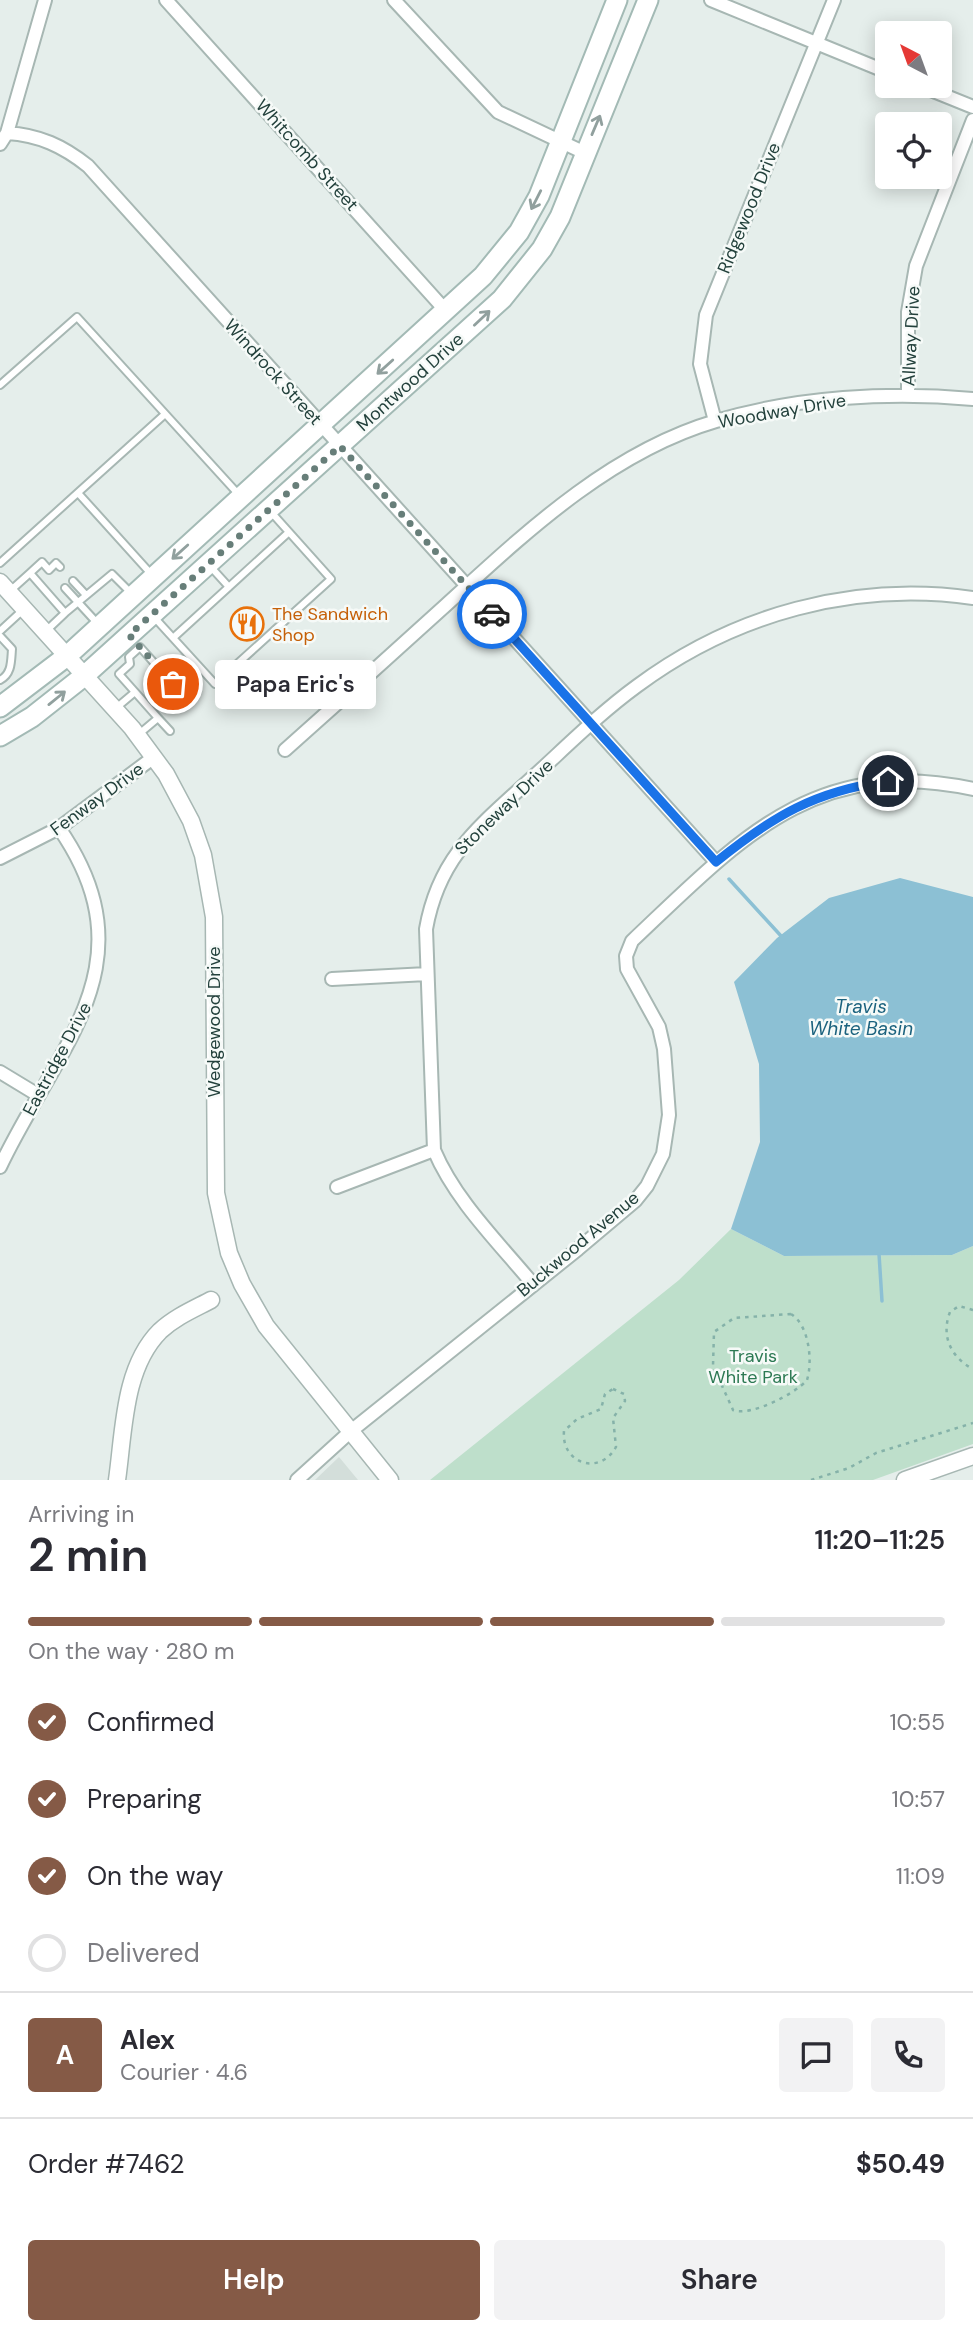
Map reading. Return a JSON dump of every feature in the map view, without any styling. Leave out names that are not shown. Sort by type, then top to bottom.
[{"type":"main road","name":"Montwood Drive","points":[[4,702],[67,656],[484,276],[519,232],[539,196],[617,0]]},
{"type":"main road","name":"Montwood Drive","points":[[0,736],[32,717],[134,641],[151,614],[502,299],[526,271],[560,217],[648,0]]},
{"type":"main road","points":[[202,532],[215,558]]},
{"type":"street","points":[[4,139],[45,0]]},
{"type":"street","name":"Whitcomb Street","points":[[166,0],[446,311]]},
{"type":"street","points":[[394,0],[498,112],[585,153]]},
{"type":"street","points":[[711,0],[875,67]]},
{"type":"street","name":"Ridgewood Drive","points":[[715,421],[700,364],[706,315],[834,0]]},
{"type":"street","points":[[951,98],[973,107]]},
{"type":"street","name":"Allway Drive","points":[[908,395],[908,312],[916,266],[973,120]]},
{"type":"street","name":"Windrock Street","points":[[4,139],[56,144],[88,166],[716,862]]},
{"type":"street","name":"Woodway Drive","points":[[285,750],[548,514],[598,479],[667,442],[715,421],[810,403],[908,395],[973,399]]},
{"type":"street","name":"Wedgewood Drive","points":[[4,587],[155,757],[191,821],[210,886],[214,917],[216,1193],[235,1288],[390,1480]]},
{"type":"street","name":"Stoneway Drive","points":[[532,1283],[446,1175],[434,1150],[426,929],[430,908],[451,858],[470,836],[591,724],[668,664],[709,640],[771,615],[847,598],[885,594],[973,598]]},
{"type":"street","name":"Fenway Drive","points":[[0,858],[59,828],[155,757]]},
{"type":"street","name":"Buckwood Avenue","points":[[297,1480],[351,1431],[635,1201],[657,1169],[668,1135],[664,1049],[650,1007],[627,969],[626,956],[632,941],[716,862],[787,810],[855,785],[912,780],[973,789]]},
{"type":"street","name":"Eastridge Drive","points":[[0,1167],[86,1008],[95,980],[99,951],[98,920],[92,892],[82,866],[59,828]]},
{"type":"street","points":[[332,979],[427,974]]},
{"type":"street","points":[[0,1072],[38,1095]]},
{"type":"street","points":[[337,1187],[434,1150]]},
{"type":"street","points":[[117,1480],[134,1375],[143,1353],[162,1330],[211,1300]]},
{"type":"street","points":[[905,1480],[973,1456]]},
{"type":"lane","points":[[0,385],[77,317],[241,496]]},
{"type":"lane","points":[[0,563],[164,415]]},
{"type":"lane","points":[[78,493],[153,577]]},
{"type":"lane","points":[[151,614],[215,684],[331,579],[269,510]]},
{"type":"lane","points":[[173,638],[289,533]]},
{"type":"lane","points":[[215,558],[229,587]]},
{"type":"lane","points":[[4,587],[30,573],[42,562],[50,572],[56,563],[60,567]]},
{"type":"lane","points":[[30,573],[65,613]]},
{"type":"lane","points":[[44,632],[111,574],[133,595]]},
{"type":"lane","points":[[73,582],[86,595]]},
{"type":"lane","points":[[65,588],[100,626]]},
{"type":"lane","points":[[0,680],[6,677],[10,668],[12,649],[0,634],[24,609]]},
{"type":"lane","points":[[134,641],[173,684]]},
{"type":"lane","points":[[134,641],[129,657],[130,664],[119,674],[170,731]]},
{"type":"lane","points":[[115,710],[135,692]]},
{"type":"lane","points":[[138,736],[158,718]]},
{"type":"path","points":[[973,1310],[959,1306],[950,1312],[946,1336],[960,1359],[973,1369]]},
{"type":"path","points":[[791,1314],[801,1322],[809,1373],[803,1385],[792,1392],[751,1412],[741,1413],[728,1404],[712,1358],[714,1332],[725,1321],[791,1314]]},
{"type":"path","points":[[608,1390],[620,1390],[625,1401],[614,1418],[616,1447],[610,1457],[594,1465],[578,1461],[570,1454],[563,1438],[568,1425],[601,1409],[608,1390]]},
{"type":"path","points":[[811,1480],[849,1468],[876,1453],[973,1423]]},
{"type":"shaded area","points":[[339,1457],[358,1480],[315,1480]]},
{"type":"green space","name":"Travis White Park","points":[[731,1229],[784,1256],[952,1255],[973,1246],[973,1444],[873,1480],[430,1480],[679,1280]]},
{"type":"water","name":"Travis White Basin","points":[[900,878],[973,897],[973,1246],[952,1255],[784,1256],[731,1229],[760,1142],[759,1064],[734,982],[777,938],[829,898]]},
{"type":"waterway","points":[[729,879],[782,937]]},
{"type":"waterway","points":[[879,1254],[882,1301]]},
{"type":"way so far","points":[[173,684],[129,635],[340,446],[492,614]]},
{"type":"place","name":"The Sandwich Shop","points":[[247,624]]},
{"type":"place","name":"Papa Eric's","points":[[173,684]]},
{"type":"route","points":[[492,614],[716,862],[758,828],[787,810],[813,798],[855,785],[888,781]]}]
